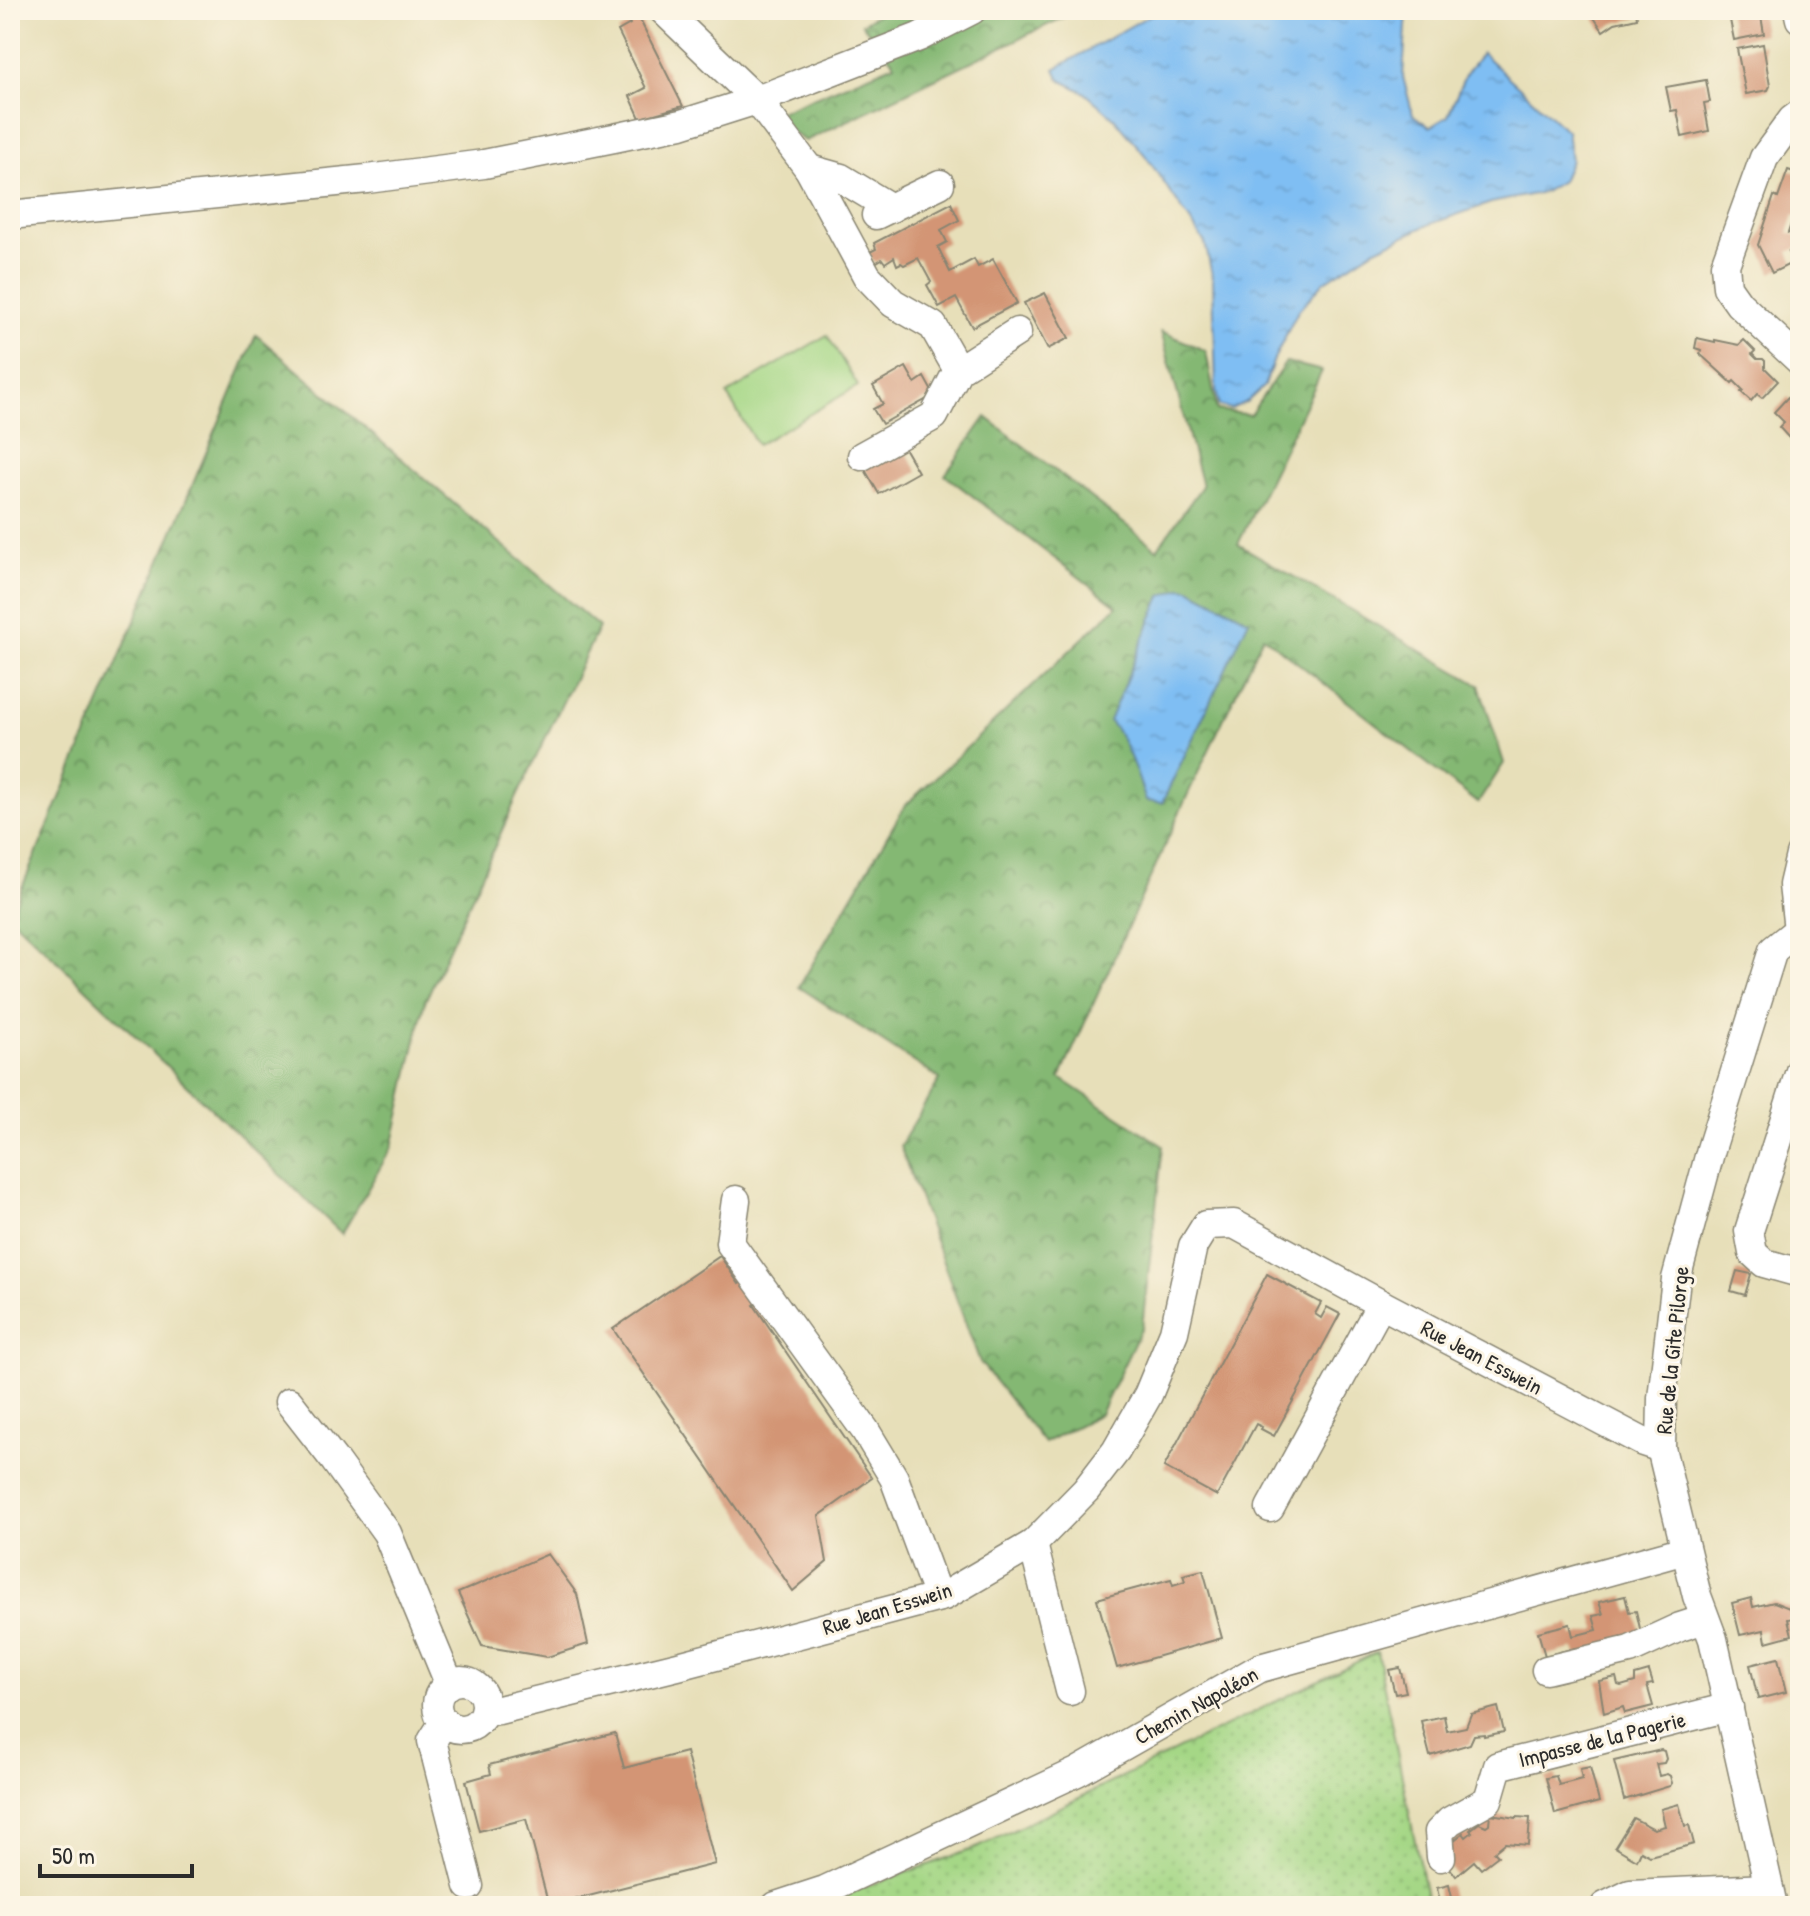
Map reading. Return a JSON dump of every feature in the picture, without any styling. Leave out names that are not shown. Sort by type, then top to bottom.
[{"type":"street","points":[[663,10],[757,100],[809,169],[867,276],[893,303],[933,326],[958,370]]},
{"type":"street","points":[[10,215],[484,164],[681,124],[757,100],[919,37],[972,10]]},
{"type":"street","points":[[1798,10],[1800,19]]},
{"type":"street","points":[[1800,114],[1764,158],[1725,265],[1727,287],[1739,304],[1800,361]]},
{"type":"street","points":[[809,169],[841,178],[882,213],[940,184]]},
{"type":"street","points":[[862,456],[934,416],[958,370],[1017,332]]},
{"type":"street","name":"Rue de la Gite Pilorge","points":[[1771,1897],[1713,1639],[1697,1596],[1661,1448],[1662,1398],[1676,1279],[1711,1149],[1773,950],[1799,931],[1793,885],[1800,855]]},
{"type":"street","points":[[1800,1071],[1749,1231],[1753,1253],[1764,1263],[1800,1273]]},
{"type":"street","points":[[736,1200],[730,1243],[865,1430],[894,1478],[938,1597]]},
{"type":"street","name":"Rue Jean Esswein","points":[[484,1712],[678,1666],[944,1596],[1033,1544],[1116,1451],[1148,1395],[1174,1332],[1193,1246],[1206,1225],[1234,1224],[1643,1442],[1661,1448]]},
{"type":"street","points":[[1270,1508],[1381,1304]]},
{"type":"street","points":[[289,1402],[387,1533],[449,1683]]},
{"type":"street","points":[[1033,1544],[1070,1691]]},
{"type":"street","name":"Chemin Napoléon","points":[[776,1906],[825,1890],[1077,1772],[1260,1668],[1685,1550]]},
{"type":"street","points":[[1546,1670],[1630,1650],[1705,1619]]},
{"type":"street","points":[[449,1683],[472,1683],[483,1696],[484,1712],[467,1728],[458,1729],[444,1722],[437,1709],[437,1701],[449,1683]]},
{"type":"street","name":"Impasse de la Pagerie","points":[[1441,1857],[1439,1832],[1450,1821],[1488,1800],[1498,1766],[1729,1707]]},
{"type":"street","points":[[444,1722],[432,1741],[469,1886]]},
{"type":"street","points":[[1605,1906],[1630,1894],[1771,1897]]},
{"type":"green space","points":[[884,10],[1079,10],[805,141],[769,116],[895,64],[862,24]]},
{"type":"green space","points":[[1161,331],[1206,351],[1217,410],[1250,415],[1286,362],[1322,371],[1238,544],[1479,685],[1504,763],[1478,803],[1263,636],[1060,1078],[1163,1146],[1142,1327],[1100,1414],[1044,1443],[980,1362],[900,1146],[940,1079],[799,987],[905,806],[1117,606],[945,475],[986,417],[1157,549],[1202,486]]},
{"type":"green space","points":[[256,335],[599,627],[516,799],[424,1004],[392,1147],[342,1234],[10,916]]},
{"type":"green space","points":[[827,335],[858,386],[757,445],[727,394]]},
{"type":"green space","points":[[1377,1652],[1428,1906],[811,1906],[979,1847]]},
{"type":"water","points":[[1159,10],[1407,10],[1403,77],[1413,115],[1430,127],[1448,116],[1465,75],[1482,53],[1567,131],[1571,160],[1562,181],[1544,192],[1491,203],[1430,224],[1372,251],[1324,282],[1298,311],[1264,386],[1248,401],[1231,409],[1219,406],[1213,279],[1205,243],[1145,155],[1114,118],[1084,92],[1060,80],[1055,69]]},
{"type":"water","points":[[1182,588],[1190,589],[1249,620],[1162,803],[1146,801],[1126,747],[1109,721],[1161,596]]},
{"type":"building","points":[[1589,10],[1636,10],[1637,18],[1615,23],[1603,31]]},
{"type":"building","points":[[1728,10],[1760,10],[1764,34],[1734,40]]},
{"type":"building","points":[[637,14],[683,106],[640,118],[630,96],[646,88],[618,31],[630,24],[628,19]]},
{"type":"building","points":[[1763,44],[1770,86],[1768,90],[1746,94],[1737,49]]},
{"type":"building","points":[[1706,80],[1710,102],[1704,103],[1709,131],[1682,137],[1677,110],[1671,111],[1666,87]]},
{"type":"building","points":[[1788,170],[1800,174],[1800,215],[1794,215],[1788,233],[1799,236],[1799,247],[1789,252],[1794,262],[1772,273],[1758,245],[1774,196],[1778,198]]},
{"type":"building","points":[[951,203],[959,220],[941,230],[947,242],[938,247],[950,272],[974,259],[978,267],[993,259],[1017,303],[972,327],[956,298],[939,307],[927,285],[931,282],[918,258],[904,265],[897,265],[894,257],[885,263],[882,259],[875,263],[868,253],[876,249],[874,243]]},
{"type":"building","points":[[1045,293],[1069,338],[1048,349],[1024,303]]},
{"type":"building","points":[[1697,338],[1739,345],[1744,340],[1755,351],[1752,354],[1765,361],[1765,368],[1778,381],[1762,398],[1757,394],[1751,401],[1734,381],[1732,383],[1700,354],[1701,350],[1695,348]]},
{"type":"building","points":[[906,367],[915,383],[924,377],[934,395],[882,424],[873,409],[883,404],[873,386]]},
{"type":"building","points":[[1788,397],[1800,408],[1800,429],[1789,438],[1779,427],[1784,422],[1774,412]]},
{"type":"building","points":[[903,446],[918,472],[879,494],[864,468]]},
{"type":"building","points":[[720,1256],[739,1284],[748,1277],[763,1299],[754,1305],[872,1478],[819,1516],[827,1562],[793,1591],[613,1329]]},
{"type":"building","points":[[1737,1271],[1751,1274],[1745,1295],[1731,1291]]},
{"type":"building","points":[[1267,1274],[1321,1303],[1315,1314],[1321,1318],[1327,1307],[1340,1314],[1274,1436],[1256,1424],[1217,1496],[1164,1467]]},
{"type":"building","points":[[548,1554],[577,1594],[588,1644],[547,1657],[482,1646],[458,1593]]},
{"type":"building","points":[[1203,1570],[1222,1638],[1117,1668],[1097,1599],[1171,1579],[1173,1585],[1185,1581],[1183,1575]]},
{"type":"building","points":[[1625,1596],[1629,1612],[1636,1611],[1641,1633],[1578,1658],[1575,1648],[1545,1656],[1538,1632],[1570,1624],[1573,1636],[1597,1630],[1593,1616],[1603,1614],[1599,1602]]},
{"type":"building","points":[[1751,1598],[1753,1607],[1774,1602],[1792,1609],[1794,1618],[1788,1619],[1792,1635],[1766,1642],[1764,1630],[1740,1635],[1732,1603]]},
{"type":"building","points":[[1778,1658],[1786,1692],[1758,1699],[1750,1665]]},
{"type":"building","points":[[1400,1668],[1406,1692],[1395,1694],[1389,1670]]},
{"type":"building","points":[[1649,1671],[1653,1684],[1647,1685],[1653,1706],[1625,1713],[1623,1707],[1604,1713],[1599,1681],[1616,1677],[1621,1686],[1635,1682],[1635,1675]]},
{"type":"building","points":[[1498,1707],[1504,1732],[1474,1735],[1470,1744],[1430,1756],[1421,1721],[1444,1716],[1447,1731],[1466,1727],[1471,1714]]},
{"type":"building","points":[[615,1733],[624,1768],[686,1752],[715,1864],[549,1906],[526,1819],[479,1831],[466,1781],[491,1774],[489,1765]]},
{"type":"building","points":[[1661,1750],[1666,1759],[1664,1763],[1656,1764],[1659,1776],[1670,1776],[1670,1786],[1624,1800],[1614,1761]]},
{"type":"building","points":[[1590,1767],[1599,1802],[1555,1814],[1546,1778],[1556,1776],[1559,1785],[1582,1779],[1580,1769]]},
{"type":"building","points":[[1679,1804],[1694,1844],[1650,1856],[1641,1851],[1637,1860],[1615,1847],[1633,1818],[1654,1829],[1665,1826],[1661,1809]]},
{"type":"building","points":[[1490,1814],[1530,1818],[1528,1845],[1505,1843],[1494,1852],[1498,1856],[1481,1869],[1474,1861],[1456,1876],[1443,1859],[1447,1846],[1463,1833],[1466,1837],[1479,1823],[1489,1824]]},
{"type":"building","points":[[1449,1885],[1454,1906],[1441,1906],[1437,1888]]}]
